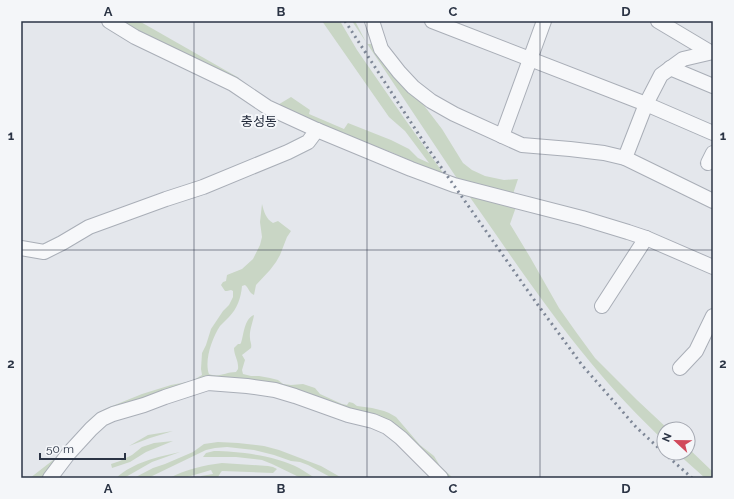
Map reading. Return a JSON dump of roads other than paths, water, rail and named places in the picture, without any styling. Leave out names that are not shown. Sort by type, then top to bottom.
[{"type":"street","points":[[109,21],[141,40],[233,84],[267,107],[317,130],[411,169],[454,185],[607,225],[646,238],[713,267]]},
{"type":"street","points":[[372,21],[381,49],[399,72],[413,87],[431,101],[454,114],[522,145],[604,153],[625,158],[713,201]]},
{"type":"street","points":[[432,21],[646,104],[713,133]]},
{"type":"street","points":[[502,136],[544,21]]},
{"type":"street","points":[[658,21],[712,52]]},
{"type":"street","points":[[625,158],[646,104],[661,75],[683,59],[712,52]]},
{"type":"street","points":[[670,68],[713,86]]},
{"type":"street","points":[[21,248],[44,252],[89,227],[202,187],[288,152],[308,142],[317,130]]},
{"type":"street","points":[[602,306],[646,238]]},
{"type":"street","points":[[680,368],[696,350],[713,316]]},
{"type":"street","points":[[50,478],[69,453],[102,419],[208,383],[274,390],[348,414],[373,420],[387,427],[401,438],[441,478]]},
{"type":"railway","points":[[345,21],[427,147],[535,301],[582,365],[636,427],[656,446]]},
{"type":"railway","points":[[673,461],[692,478]]},
{"type":"district","name":"충성동","points":[[259,121]]}]
